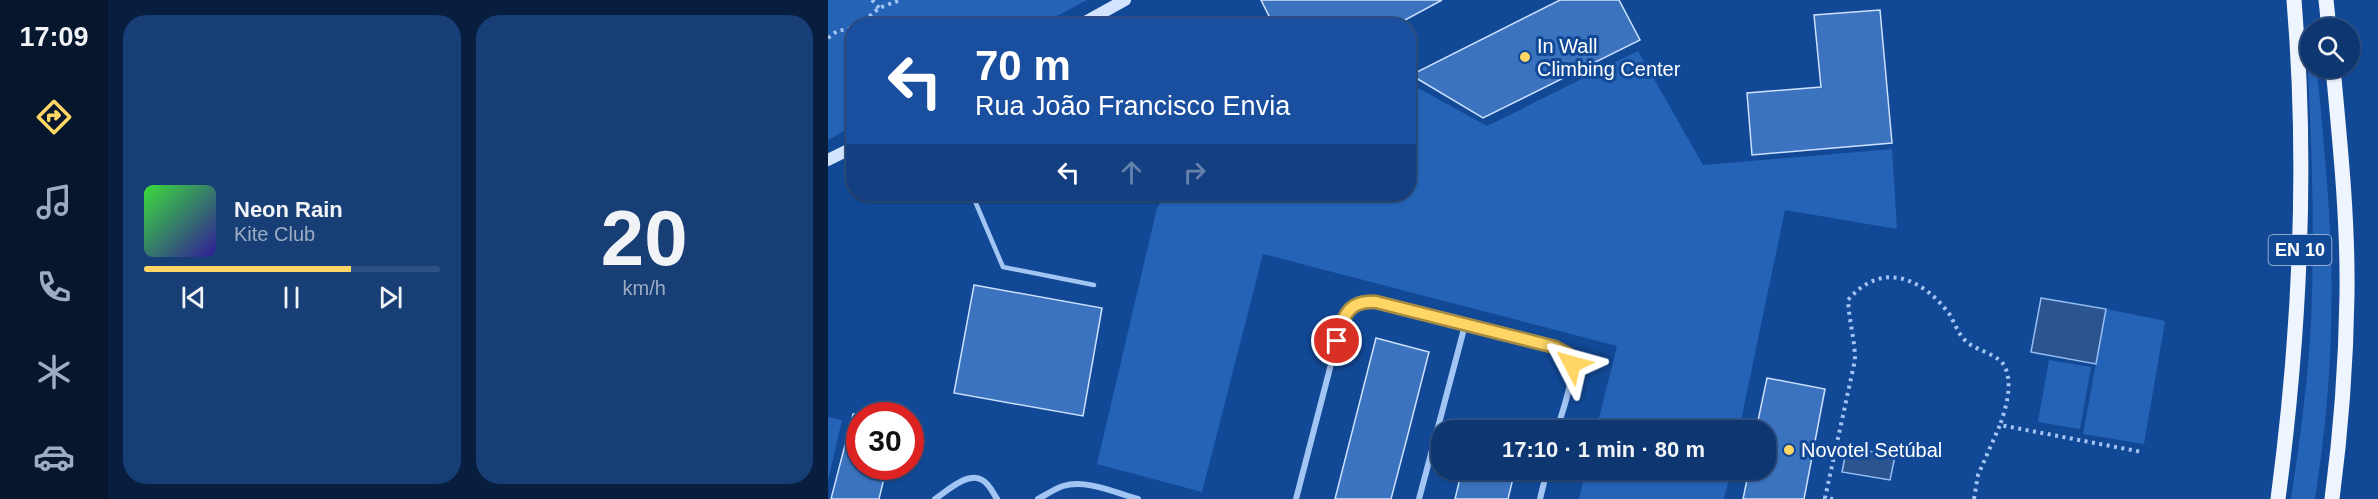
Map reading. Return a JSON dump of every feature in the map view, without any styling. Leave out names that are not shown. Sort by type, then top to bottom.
[{"type":"main road","points":[[1092,18],[1125,0]]},
{"type":"main road","name":"EN 10","points":[[2276,499],[2282,469],[2294,349],[2300,237],[2301,139],[2294,0]]},
{"type":"main road","points":[[2326,0],[2328,18]]},
{"type":"main road","name":"EN 10","points":[[2332,499],[2342,401],[2347,295],[2345,213],[2333,78]]},
{"type":"main road","points":[[828,160],[846,151]]},
{"type":"street","points":[[1296,499],[1345,314],[1358,304],[1376,302],[1555,347],[1568,354],[1572,364],[1572,373],[1560,420]]},
{"type":"street","points":[[1419,499],[1466,325]]},
{"type":"street","points":[[935,499],[974,477],[986,482],[997,499]]},
{"type":"street","points":[[1540,499],[1545,480]]},
{"type":"street","points":[[1038,499],[1072,484],[1085,485],[1138,499]]},
{"type":"lane","points":[[975,201],[1003,267],[1094,285]]},
{"type":"path","points":[[872,0],[879,8]]},
{"type":"path","points":[[867,18],[879,8],[900,0]]},
{"type":"path","points":[[828,38],[846,30]]},
{"type":"path","points":[[1833,499],[1825,498],[1855,360],[1848,300],[1859,287],[1876,279],[1894,277],[1915,283],[1933,294],[1964,341],[1998,359],[2005,366],[2008,385],[2005,410],[1978,476],[1974,499]]},
{"type":"path","points":[[2000,425],[2142,452]]},
{"type":"shaded area","points":[[828,0],[1087,0],[1053,18],[846,18],[846,130],[828,140]]},
{"type":"shaded area","points":[[1638,51],[1703,165],[1892,149],[1897,229],[1785,210],[1741,420],[1598,420],[1617,346],[1263,254],[1202,492],[1097,464],[1157,208],[1161,201],[1416,201],[1416,87],[1487,126]]},
{"type":"shaded area","points":[[2308,78],[2318,78],[2330,230],[2332,294],[2329,369],[2324,434],[2315,499],[2291,499],[2308,366],[2311,322],[2313,259]]},
{"type":"shaded area","points":[[2041,298],[2106,309],[2096,364],[2031,352]]},
{"type":"shaded area","points":[[2106,309],[2165,321],[2144,444],[2083,434]]},
{"type":"shaded area","points":[[2049,360],[2091,367],[2080,429],[2038,422]]},
{"type":"shaded area","points":[[828,417],[842,420],[828,481]]},
{"type":"shaded area","points":[[1847,447],[1895,456],[1890,480],[1842,472]]},
{"type":"shaded area","points":[[1584,480],[1729,480],[1724,499],[1579,499]]},
{"type":"building","points":[[1261,0],[1442,0],[1409,18],[1270,18]]},
{"type":"building","name":"In Wall Climbing Center","points":[[1560,0],[1619,0],[1640,40],[1483,118],[1416,78],[1416,72]]},
{"type":"building","points":[[1880,10],[1892,143],[1752,155],[1747,93],[1821,87],[1814,15]]},
{"type":"building","points":[[974,285],[1102,308],[1083,416],[954,393]]},
{"type":"building","points":[[1376,338],[1429,352],[1391,499],[1335,499]]},
{"type":"building","name":"Novotel Setúbal","points":[[1767,378],[1825,389],[1804,499],[1743,499],[1747,480],[1776,480],[1776,420],[1758,420]]},
{"type":"building","points":[[846,441],[846,480],[884,480],[879,499],[831,499]]},
{"type":"building","points":[[1460,480],[1513,480],[1508,499],[1455,499]]},
{"type":"place","name":"In Wall Climbing Center","points":[[1525,57]]},
{"type":"place","name":"Novotel Setúbal","points":[[1789,450]]},
{"type":"route","points":[[1337,341],[1342,318],[1348,310],[1364,302],[1376,302],[1555,347],[1568,354],[1572,364]]}]
